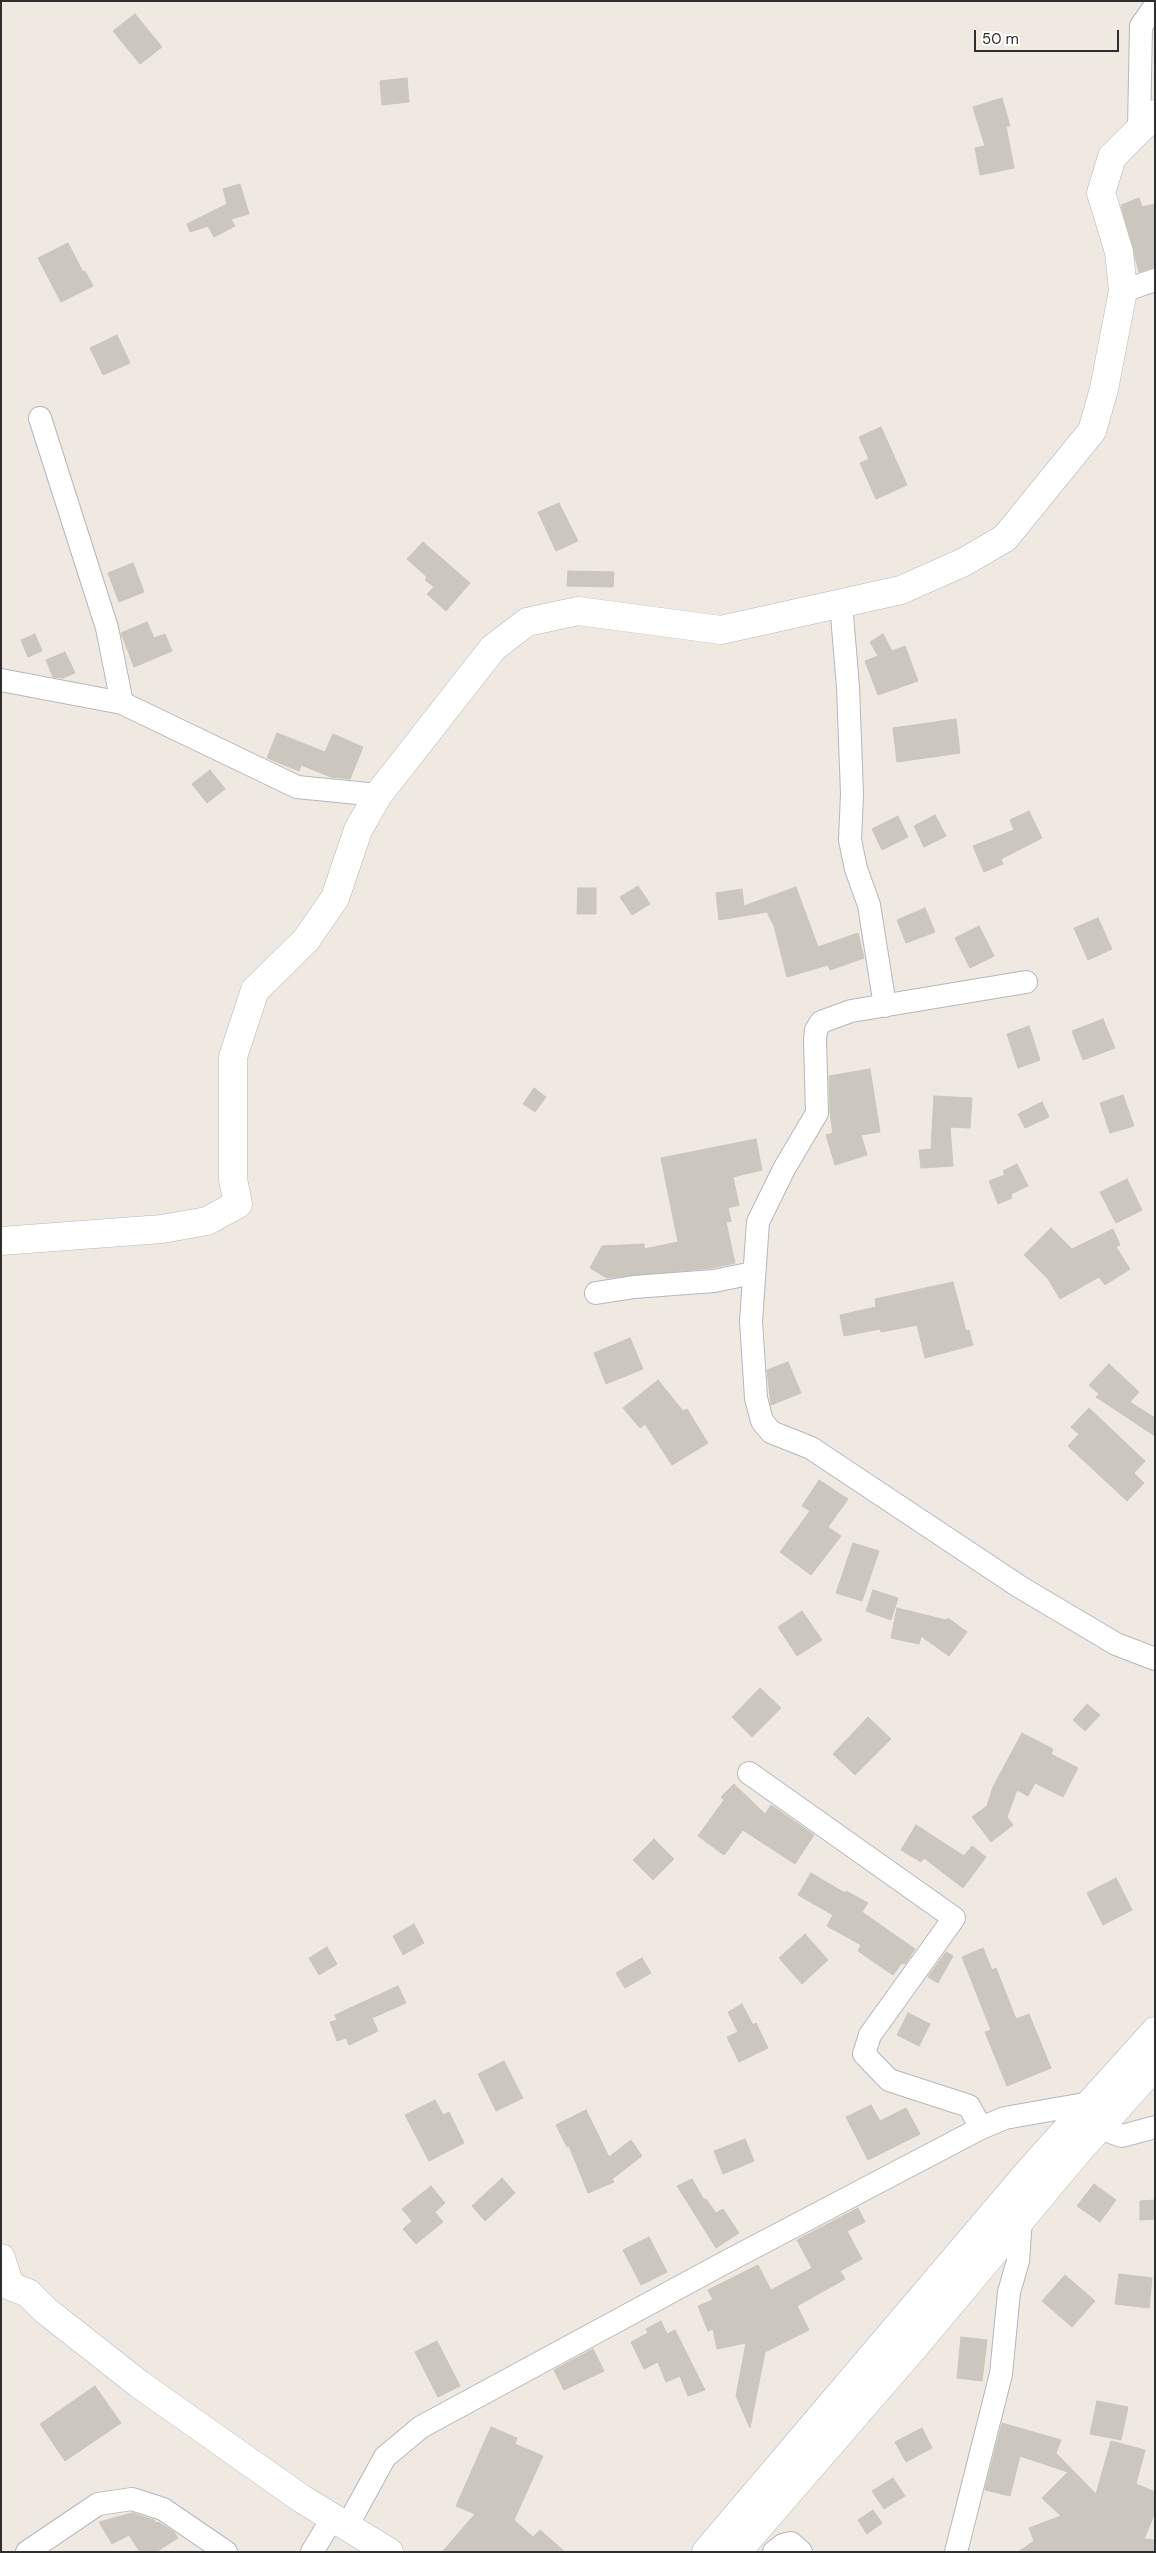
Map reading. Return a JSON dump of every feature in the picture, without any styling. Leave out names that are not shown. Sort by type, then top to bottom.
[{"type":"main road","points":[[1,1241],[162,1229],[207,1221],[238,1204],[233,1179],[232,1057],[255,990],[306,940],[335,898],[358,830],[378,795],[493,648],[527,622],[578,611],[721,630],[901,590],[964,562],[1005,538],[1092,432],[1104,389],[1123,291],[1119,252],[1101,193],[1112,157],[1147,121]]},
{"type":"main road","points":[[737,2552],[1022,2219],[1045,2172],[1090,2103],[1155,2031]]},
{"type":"main road","points":[[706,2552],[1045,2172],[1099,2128],[1155,2066]]},
{"type":"main road","points":[[1,2258],[6,2291],[28,2293],[44,2310],[139,2384],[339,2523],[390,2552]]},
{"type":"street","points":[[1147,121],[1141,26],[1155,6]]},
{"type":"street","points":[[1123,291],[1155,280]]},
{"type":"street","points":[[40,418],[107,628],[122,703]]},
{"type":"street","points":[[842,603],[848,687],[852,794],[850,840],[856,869],[869,905],[885,1006]]},
{"type":"street","points":[[1,680],[122,703],[297,787],[378,795]]},
{"type":"street","points":[[1026,982],[885,1006],[834,1016],[821,1022],[816,1030],[817,1113],[784,1169],[758,1222],[751,1321],[756,1398],[762,1421],[771,1432],[810,1448],[1020,1587],[1116,1644],[1155,1659]]},
{"type":"street","points":[[596,1294],[634,1287],[714,1281],[753,1273]]},
{"type":"street","points":[[749,1773],[954,1918],[870,2035],[864,2054],[889,2080],[968,2106],[981,2128]]},
{"type":"street","points":[[312,2552],[339,2523],[385,2457],[421,2427],[750,2249],[981,2128],[1005,2118],[1090,2103]]},
{"type":"street","points":[[1099,2128],[1122,2136],[1153,2124]]},
{"type":"street","points":[[956,2552],[1001,2374],[1009,2292],[1018,2260],[1022,2219]]},
{"type":"street","points":[[28,2552],[98,2504],[132,2499],[163,2509],[226,2552]]},
{"type":"street","points":[[774,2552],[783,2545],[791,2543],[801,2552]]},
{"type":"building","points":[[135,14],[162,47],[140,64],[113,31]]},
{"type":"building","points":[[407,78],[409,102],[382,105],[380,81]]},
{"type":"building","points":[[1002,98],[1010,126],[1006,126],[1014,168],[980,175],[975,148],[985,146],[973,107]]},
{"type":"building","points":[[240,184],[249,214],[231,219],[235,226],[214,237],[208,226],[190,232],[187,224],[227,204],[223,189]]},
{"type":"building","points":[[1139,198],[1142,207],[1155,204],[1155,267],[1139,272],[1121,205]]},
{"type":"building","points":[[68,243],[83,272],[85,271],[93,286],[61,302],[38,258]]},
{"type":"building","points":[[117,335],[130,363],[103,375],[90,348]]},
{"type":"building","points":[[881,427],[907,485],[876,499],[860,463],[869,459],[859,437]]},
{"type":"building","points":[[559,503],[578,541],[556,551],[538,512]]},
{"type":"building","points":[[423,542],[470,583],[446,611],[427,594],[434,587],[425,580],[427,577],[407,559]]},
{"type":"building","points":[[133,563],[144,592],[119,602],[108,573]]},
{"type":"building","points":[[568,571],[614,572],[613,587],[567,586]]},
{"type":"building","points":[[147,622],[154,638],[165,634],[172,651],[134,667],[121,633]]},
{"type":"building","points":[[35,634],[42,651],[28,657],[21,640]]},
{"type":"building","points":[[883,634],[892,651],[905,646],[918,681],[878,695],[865,661],[878,656],[870,642]]},
{"type":"building","points":[[65,652],[75,673],[63,678],[53,677],[46,660]]},
{"type":"building","points":[[956,719],[960,753],[897,762],[893,728]]},
{"type":"building","points":[[277,733],[325,752],[333,734],[363,747],[350,779],[331,777],[301,765],[299,771],[267,758]]},
{"type":"building","points":[[210,770],[225,789],[207,803],[192,784]]},
{"type":"building","points":[[1029,811],[1042,838],[1001,859],[1003,864],[984,872],[973,846],[1014,830],[1010,820]]},
{"type":"building","points":[[935,815],[946,836],[924,847],[914,826]]},
{"type":"building","points":[[898,816],[908,837],[882,850],[872,829]]},
{"type":"building","points":[[638,886],[650,904],[632,915],[620,897]]},
{"type":"building","points":[[796,887],[818,947],[858,933],[864,958],[830,970],[828,965],[787,977],[774,926],[767,912],[719,920],[716,893],[742,889],[744,906]]},
{"type":"building","points":[[578,888],[596,888],[596,914],[577,914]]},
{"type":"building","points":[[925,908],[935,932],[906,943],[897,920]]},
{"type":"building","points":[[1098,918],[1112,949],[1088,960],[1074,928]]},
{"type":"building","points":[[979,926],[994,956],[970,968],[955,938]]},
{"type":"building","points":[[1103,1019],[1115,1048],[1083,1060],[1072,1031]]},
{"type":"building","points":[[1029,1026],[1040,1060],[1018,1068],[1007,1034]]},
{"type":"building","points":[[870,1069],[880,1132],[861,1135],[867,1155],[835,1165],[826,1135],[833,1133],[830,1113],[829,1076]]},
{"type":"building","points":[[534,1088],[546,1097],[535,1112],[523,1104]]},
{"type":"building","points":[[1123,1095],[1134,1126],[1110,1133],[1100,1103]]},
{"type":"building","points":[[934,1096],[972,1098],[970,1128],[950,1127],[953,1166],[921,1168],[919,1150],[931,1149]]},
{"type":"building","points":[[1042,1102],[1049,1117],[1025,1128],[1018,1114]]},
{"type":"building","points":[[756,1139],[762,1170],[733,1177],[739,1205],[728,1208],[731,1221],[726,1222],[735,1263],[712,1268],[607,1278],[590,1268],[602,1246],[644,1244],[644,1249],[678,1242],[661,1158]]},
{"type":"building","points":[[1017,1164],[1028,1186],[1011,1194],[1012,1198],[998,1204],[989,1181],[1005,1175],[1003,1171]]},
{"type":"building","points":[[1127,1179],[1142,1210],[1116,1223],[1100,1192]]},
{"type":"building","points":[[1051,1228],[1072,1249],[1113,1229],[1120,1245],[1116,1247],[1130,1269],[1105,1285],[1099,1277],[1060,1299],[1048,1279],[1024,1255]]},
{"type":"building","points":[[953,1282],[966,1331],[969,1330],[973,1345],[925,1358],[917,1325],[881,1332],[880,1329],[844,1336],[840,1315],[876,1307],[875,1299]]},
{"type":"building","points":[[630,1338],[643,1369],[606,1384],[594,1353]]},
{"type":"building","points":[[788,1362],[801,1393],[771,1405],[767,1370]]},
{"type":"building","points":[[1109,1364],[1139,1392],[1130,1402],[1155,1418],[1155,1436],[1096,1397],[1099,1394],[1089,1385]]},
{"type":"building","points":[[658,1380],[683,1411],[687,1409],[708,1443],[672,1465],[645,1424],[640,1428],[623,1408]]},
{"type":"building","points":[[1089,1408],[1145,1461],[1134,1473],[1144,1483],[1127,1501],[1068,1446],[1079,1434],[1071,1427]]},
{"type":"building","points":[[819,1480],[848,1499],[828,1527],[841,1536],[811,1575],[780,1552],[810,1511],[802,1506]]},
{"type":"building","points":[[853,1543],[879,1551],[862,1601],[836,1593]]},
{"type":"building","points":[[873,1590],[898,1598],[891,1620],[866,1611]]},
{"type":"building","points":[[897,1608],[946,1620],[948,1618],[967,1632],[949,1656],[921,1636],[919,1644],[891,1638]]},
{"type":"building","points":[[802,1611],[822,1640],[797,1656],[778,1627]]},
{"type":"building","points":[[760,1688],[781,1708],[752,1737],[732,1717]]},
{"type":"building","points":[[1087,1704],[1100,1715],[1085,1731],[1073,1720]]},
{"type":"building","points":[[868,1717],[891,1739],[855,1775],[833,1754]]},
{"type":"building","points":[[1022,1733],[1053,1749],[1051,1754],[1078,1768],[1063,1797],[1035,1783],[1028,1796],[1017,1790],[1007,1817],[1013,1825],[991,1842],[972,1817],[987,1806],[993,1787]]},
{"type":"building","points":[[734,1784],[765,1814],[771,1805],[814,1835],[795,1864],[743,1830],[724,1855],[698,1836],[724,1800],[721,1797]]},
{"type":"building","points":[[916,1825],[964,1856],[972,1846],[986,1857],[963,1888],[924,1858],[921,1862],[901,1850]]},
{"type":"building","points":[[654,1839],[674,1859],[653,1880],[633,1860]]},
{"type":"building","points":[[811,1873],[845,1893],[846,1891],[868,1903],[862,1912],[915,1949],[905,1964],[902,1963],[893,1975],[858,1951],[861,1945],[827,1926],[833,1915],[798,1895]]},
{"type":"building","points":[[1116,1878],[1132,1910],[1103,1925],[1087,1893]]},
{"type":"building","points":[[414,1924],[424,1943],[403,1955],[393,1936]]},
{"type":"building","points":[[805,1934],[828,1960],[802,1984],[779,1958]]},
{"type":"building","points":[[327,1947],[337,1964],[319,1975],[309,1958]]},
{"type":"building","points":[[983,1948],[992,1970],[996,1968],[1016,2019],[1029,2014],[1051,2068],[1007,2086],[985,2032],[991,2030],[962,1957]]},
{"type":"building","points":[[946,1952],[953,1956],[938,1983],[928,1977]]},
{"type":"building","points":[[642,1958],[651,1973],[625,1988],[616,1973]]},
{"type":"building","points":[[398,1986],[406,2003],[372,2018],[378,2031],[349,2045],[346,2038],[337,2041],[330,2022],[337,2020],[335,2015]]},
{"type":"building","points":[[742,2004],[753,2025],[756,2023],[768,2048],[739,2062],[727,2037],[738,2032],[728,2012]]},
{"type":"building","points":[[908,2013],[930,2024],[919,2046],[897,2035]]},
{"type":"building","points":[[504,2061],[523,2098],[496,2111],[478,2074]]},
{"type":"building","points":[[435,2100],[443,2115],[449,2112],[464,2143],[429,2161],[405,2115]]},
{"type":"building","points":[[871,2105],[880,2121],[906,2108],[920,2134],[868,2160],[846,2117]]},
{"type":"building","points":[[586,2110],[609,2157],[631,2140],[642,2156],[612,2179],[614,2182],[588,2193],[569,2146],[567,2147],[556,2125]]},
{"type":"building","points":[[745,2139],[754,2161],[723,2174],[714,2151]]},
{"type":"building","points":[[502,2178],[515,2193],[485,2221],[472,2206]]},
{"type":"building","points":[[692,2179],[704,2200],[706,2199],[716,2213],[723,2209],[739,2233],[716,2248],[677,2186]]},
{"type":"building","points":[[1094,2184],[1116,2200],[1100,2222],[1077,2206]]},
{"type":"building","points":[[431,2186],[445,2203],[435,2212],[443,2222],[416,2244],[403,2229],[412,2221],[402,2209]]},
{"type":"building","points":[[1155,2200],[1155,2219],[1140,2220],[1140,2201]]},
{"type":"building","points":[[858,2208],[865,2222],[847,2231],[862,2259],[840,2271],[845,2279],[797,2306],[809,2330],[765,2352],[750,2428],[736,2396],[746,2343],[717,2349],[713,2329],[708,2331],[698,2306],[713,2300],[708,2290],[758,2265],[771,2290],[812,2268],[797,2240]]},
{"type":"building","points":[[649,2237],[667,2272],[641,2285],[623,2250]]},
{"type":"building","points":[[1119,2274],[1152,2278],[1149,2308],[1115,2304]]},
{"type":"building","points":[[1065,2275],[1095,2301],[1072,2327],[1042,2301]]},
{"type":"building","points":[[661,2321],[667,2334],[675,2330],[705,2390],[688,2396],[680,2376],[666,2382],[658,2362],[644,2369],[631,2342],[648,2333],[646,2329]]},
{"type":"building","points":[[961,2337],[987,2340],[982,2381],[957,2378]]},
{"type":"building","points":[[437,2341],[460,2386],[438,2397],[415,2352]]},
{"type":"building","points":[[593,2349],[604,2371],[564,2390],[554,2370]]},
{"type":"building","points":[[95,2386],[121,2423],[65,2461],[40,2424]]},
{"type":"building","points":[[1097,2401],[1128,2407],[1121,2440],[1090,2434]]},
{"type":"building","points":[[1002,2423],[1061,2440],[1056,2453],[1096,2494],[1111,2441],[1145,2450],[1136,2484],[1155,2492],[1155,2513],[1144,2539],[1155,2540],[1155,2552],[1018,2552],[1034,2541],[1029,2528],[1061,2516],[1042,2498],[1068,2472],[1020,2456],[1010,2496],[985,2490]]},
{"type":"building","points":[[491,2427],[517,2438],[515,2444],[543,2456],[514,2520],[533,2537],[540,2530],[565,2552],[442,2552],[475,2514],[456,2506]]},
{"type":"building","points":[[922,2428],[932,2448],[906,2462],[895,2442]]},
{"type":"building","points":[[893,2478],[905,2496],[884,2509],[872,2491]]},
{"type":"building","points":[[873,2510],[882,2523],[867,2534],[858,2520]]},
{"type":"building","points":[[132,2513],[154,2520],[156,2523],[158,2522],[174,2532],[178,2538],[156,2552],[140,2552],[129,2535],[112,2544],[99,2522]]}]
